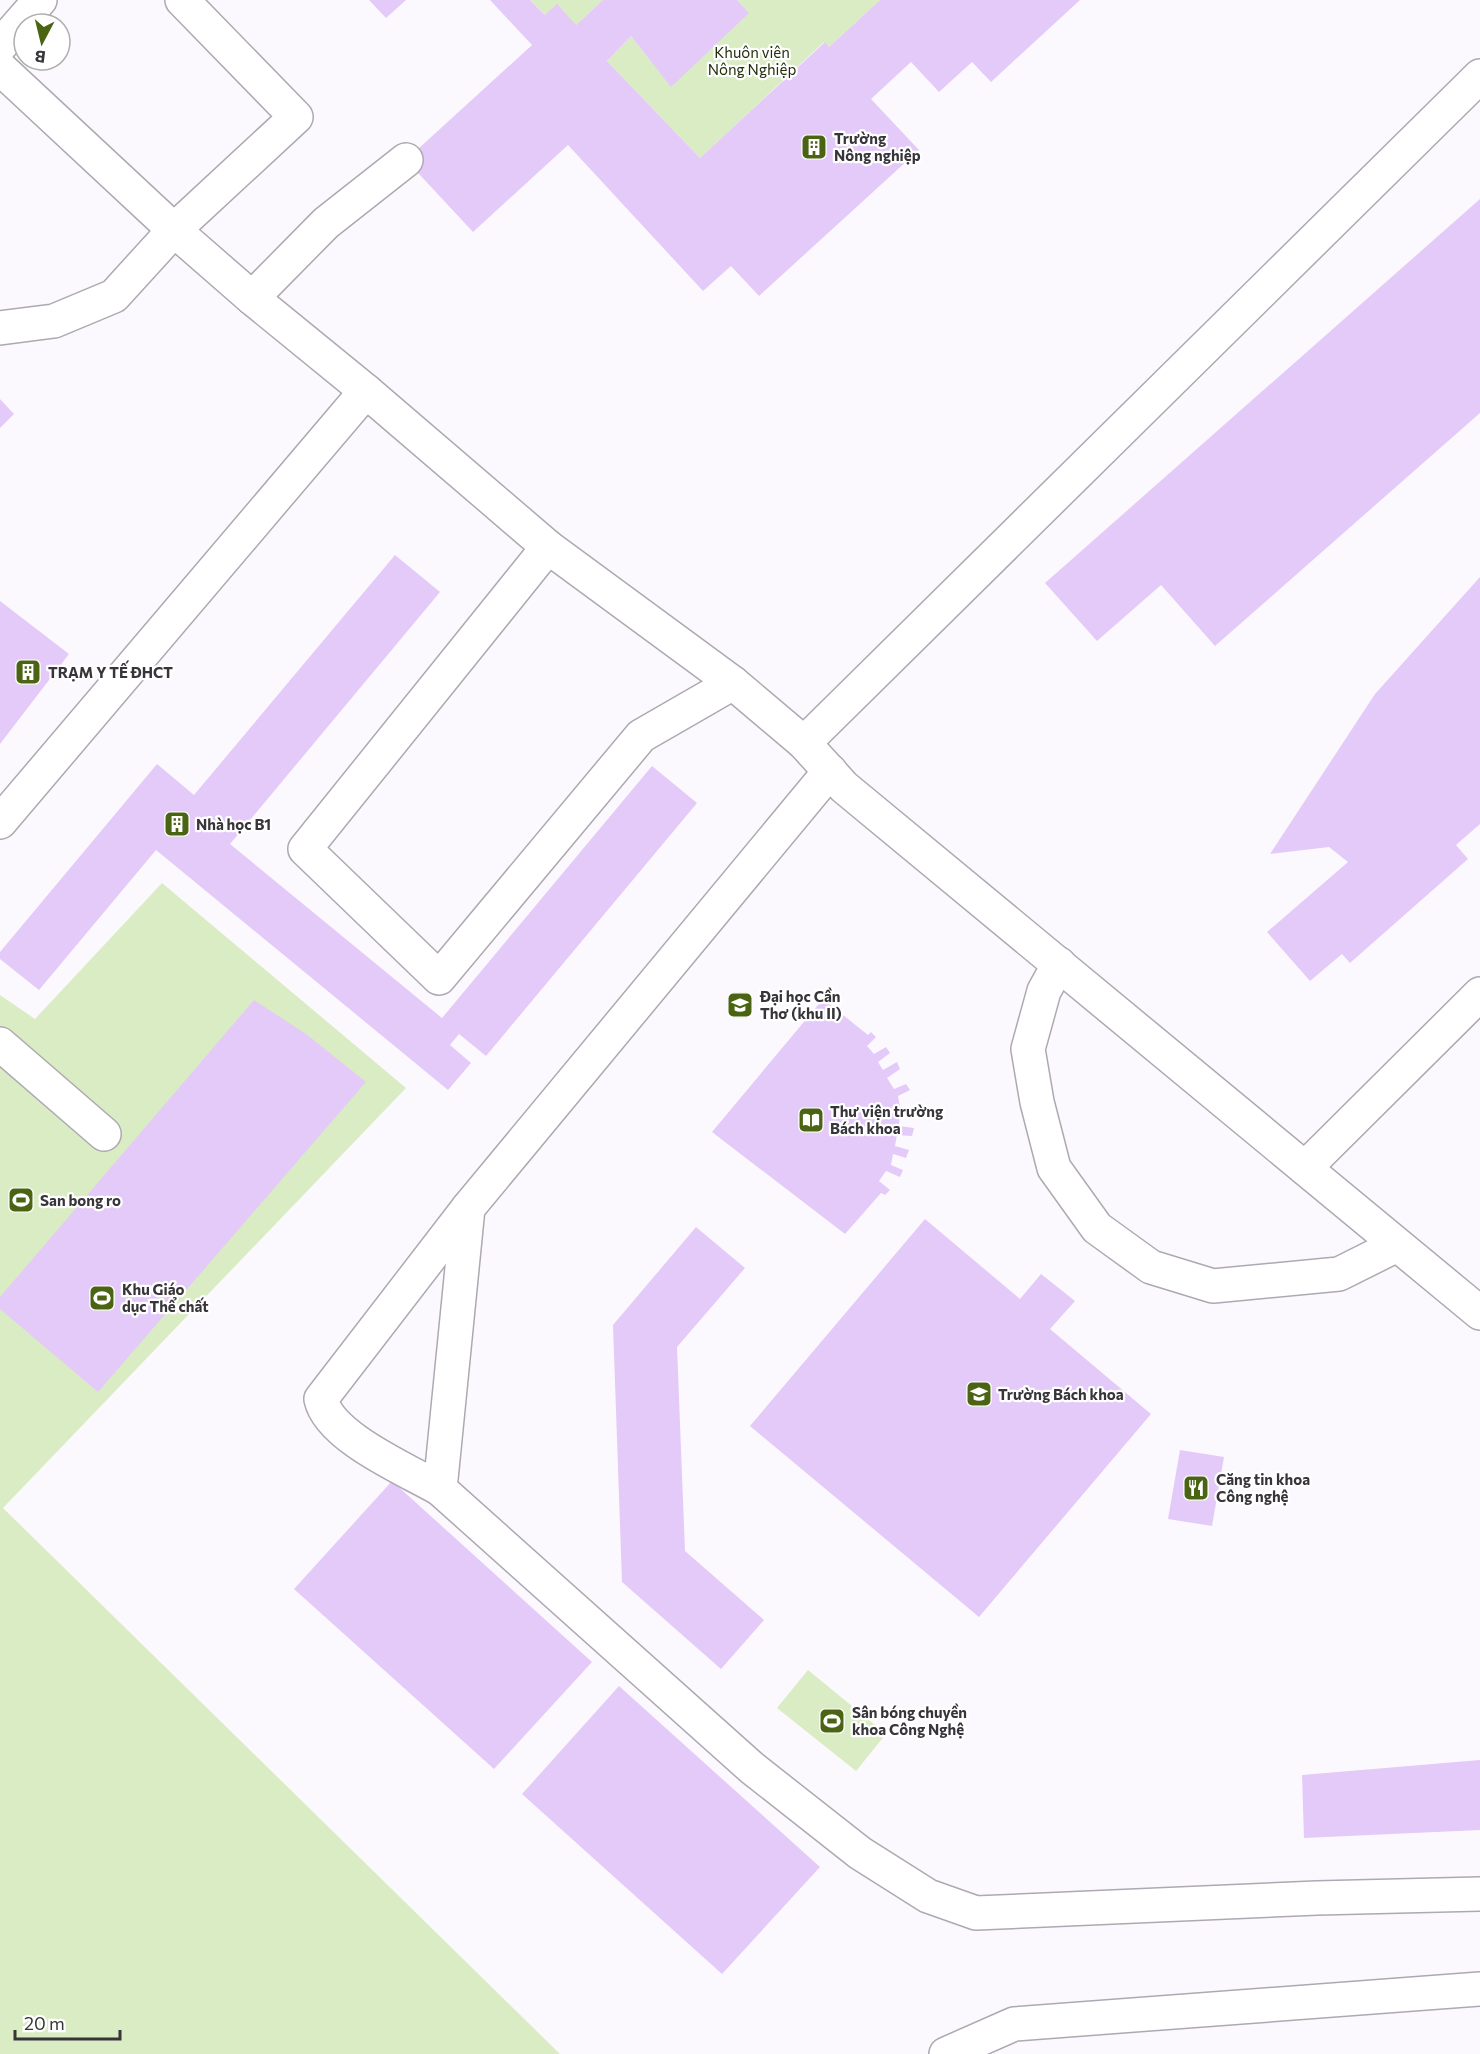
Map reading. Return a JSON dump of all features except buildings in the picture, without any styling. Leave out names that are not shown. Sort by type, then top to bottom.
[{"type":"street","points":[[0,46],[40,0]]},
{"type":"street","points":[[0,328],[54,321],[114,296],[174,230],[296,117],[182,0]]},
{"type":"street","points":[[0,68],[174,230],[548,548],[733,683],[804,743],[853,794],[1480,1313]]},
{"type":"street","points":[[804,743],[1480,76]]},
{"type":"street","points":[[252,298],[326,223],[406,160]]},
{"type":"street","points":[[0,822],[366,391]]},
{"type":"street","points":[[548,548],[305,849],[439,978],[641,736],[733,683]]},
{"type":"street","points":[[830,771],[468,1208],[321,1399],[323,1410],[343,1434],[440,1489],[752,1768],[860,1853],[928,1896],[976,1913],[1016,1913],[1317,1898],[1480,1894]]},
{"type":"street","points":[[1059,964],[1044,991],[1028,1049],[1037,1102],[1054,1168],[1097,1228],[1151,1267],[1212,1286],[1339,1274],[1397,1245]]},
{"type":"street","points":[[1305,1168],[1480,994]]},
{"type":"street","points":[[0,1044],[104,1134]]},
{"type":"street","points":[[440,1489],[468,1208]]},
{"type":"street","points":[[946,2054],[1014,2024],[1480,1989]]},
{"type":"green space","points":[[530,0],[603,0],[576,25],[545,15]]},
{"type":"green space","name":"Khuôn viên Nông Nghiệp","points":[[737,0],[880,0],[829,47],[824,42],[700,158],[607,61],[631,36],[671,86],[748,12]]},
{"type":"green space","name":"Khu Giáo dục Thể chất","points":[[162,883],[406,1088],[3,1508],[560,2054],[0,2054],[0,995],[35,1019]]},
{"type":"green space","name":"Sân bóng chuyền khoa Công Nghệ","points":[[808,1670],[886,1734],[856,1771],[777,1708]]},
{"type":"place","name":"Trường Nông nghiệp","points":[[814,147]]},
{"type":"place","name":"TRẠM Y TẾ ĐHCT","points":[[28,672]]},
{"type":"place","name":"Nhà học B1","points":[[177,824]]},
{"type":"place","name":"Đại học Cần Thơ (khu II)","points":[[740,1005]]},
{"type":"place","name":"Thư viện trường Bách khoa","points":[[811,1120]]},
{"type":"place","name":"San bong ro","points":[[21,1200]]},
{"type":"place","name":"Khu Giáo dục Thể chất","points":[[102,1298]]},
{"type":"place","name":"Trường Bách khoa","points":[[979,1394]]},
{"type":"place","name":"Căng tin khoa Công nghệ","points":[[1196,1488]]},
{"type":"place","name":"Sân bóng chuyền khoa Công Nghệ","points":[[832,1721]]}]
